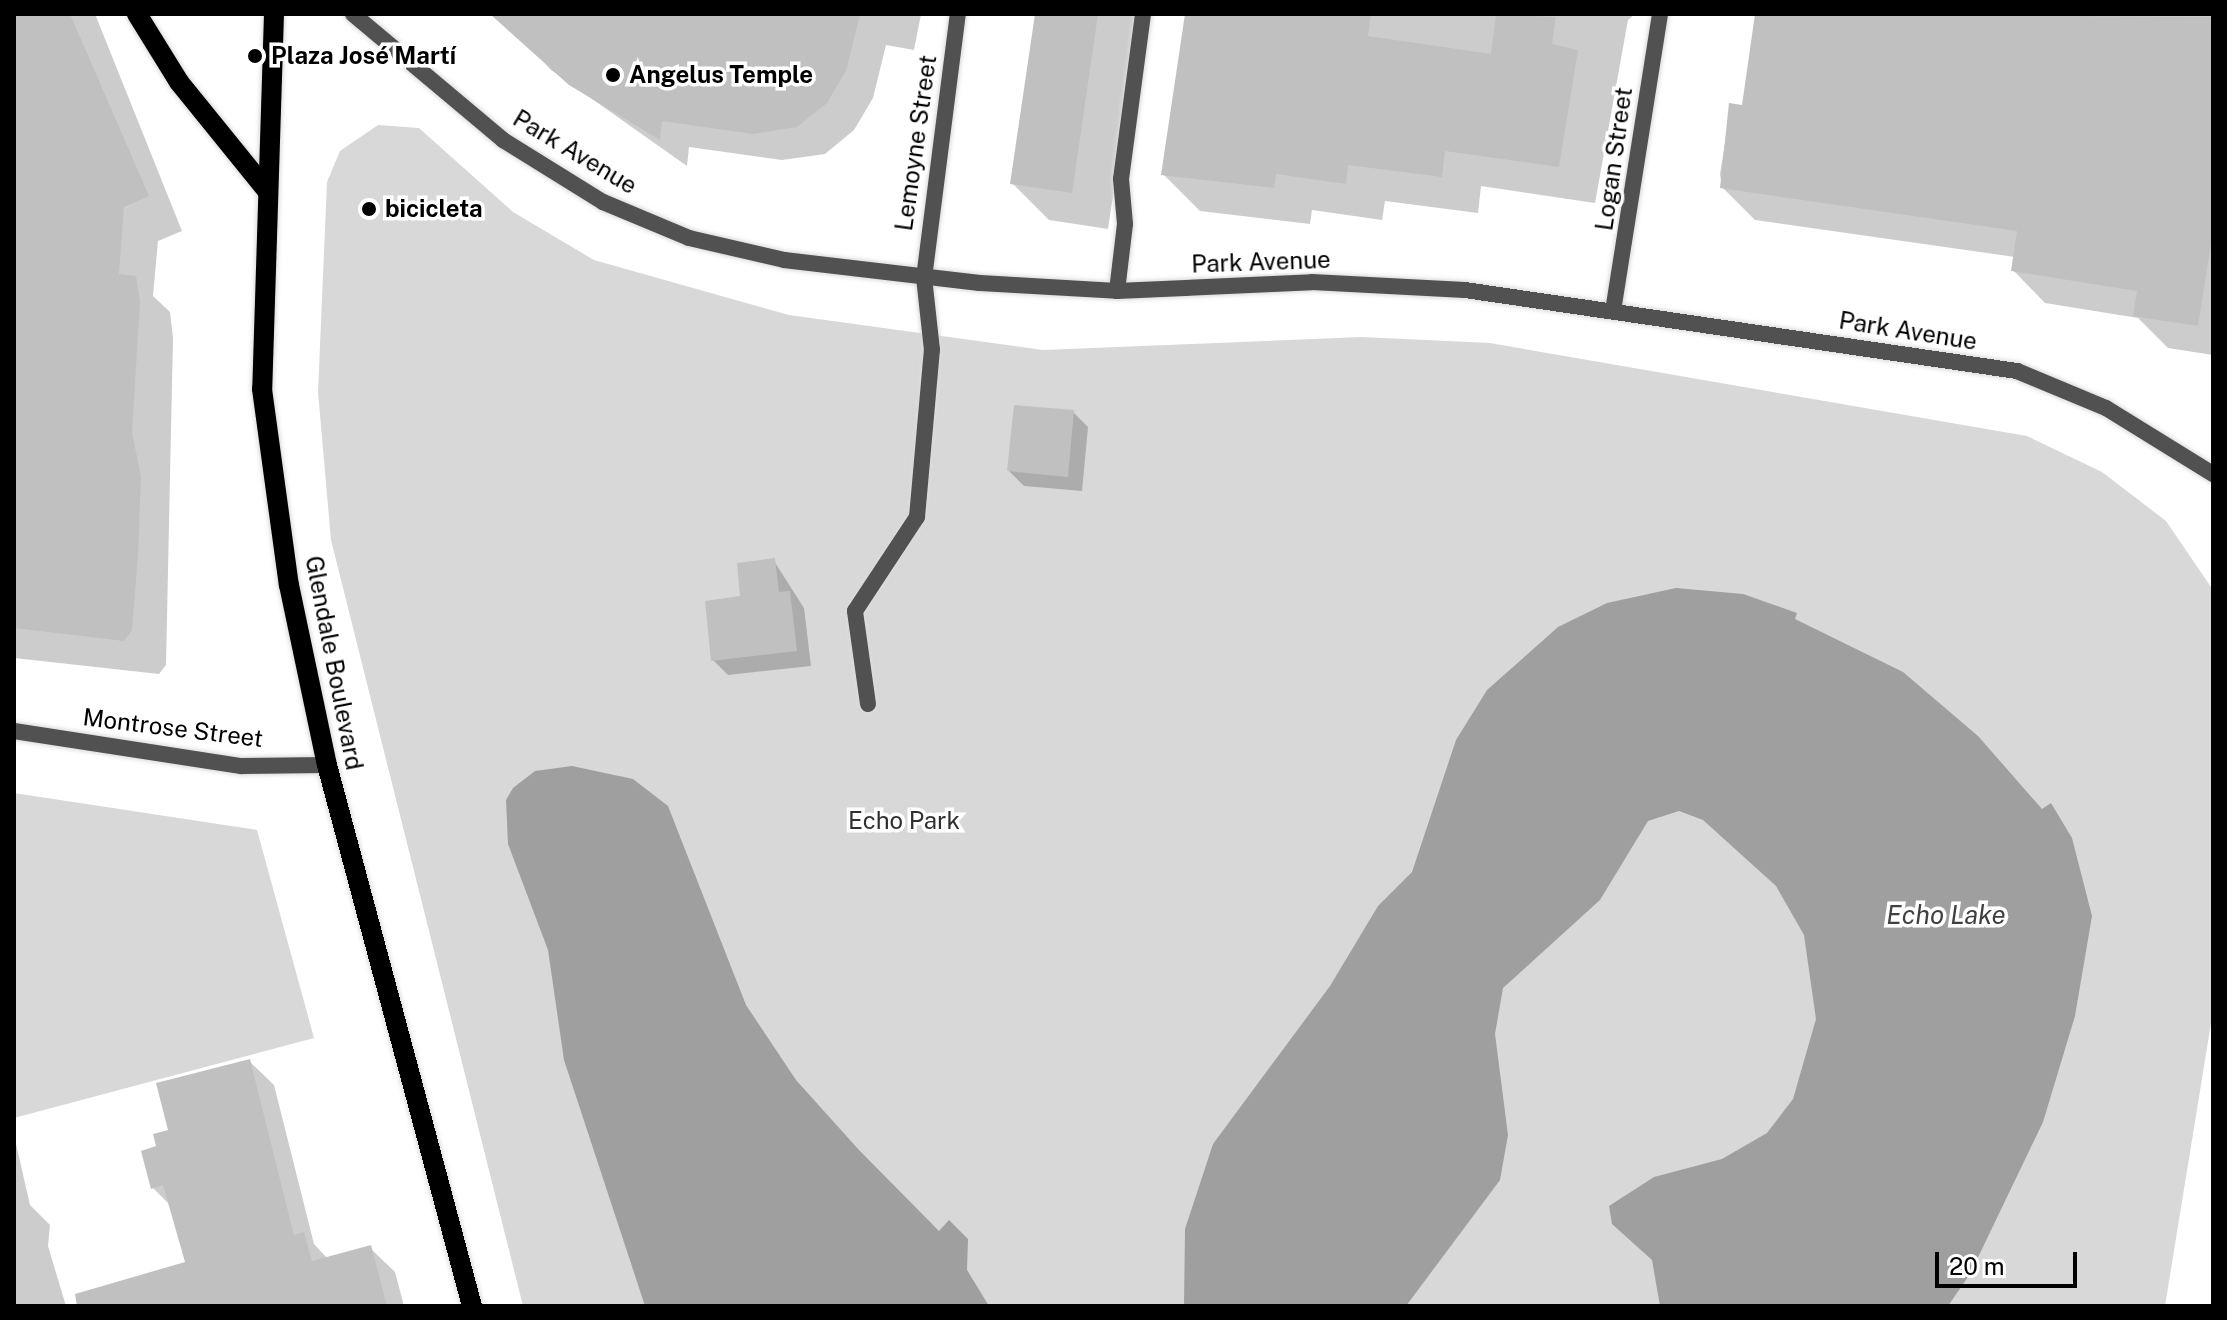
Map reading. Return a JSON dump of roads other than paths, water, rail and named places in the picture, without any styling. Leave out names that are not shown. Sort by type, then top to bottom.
[{"type":"main road","points":[[137,14],[179,82],[268,192]]},
{"type":"main road","name":"Glendale Boulevard","points":[[274,14],[262,389],[289,585],[327,765],[472,1306]]},
{"type":"street","name":"Park Avenue","points":[[353,14],[503,140],[603,202],[689,238],[784,260],[924,278],[1117,291],[1312,282],[1465,290],[2017,371],[2106,408],[2213,474]]},
{"type":"street","name":"Lemoyne Street","points":[[868,704],[855,611],[917,517],[932,350],[924,278],[958,14]]},
{"type":"street","points":[[1117,291],[1125,224],[1121,179],[1143,14]]},
{"type":"street","name":"Logan Street","points":[[1613,311],[1660,14]]},
{"type":"street","name":"Montrose Street","points":[[14,731],[241,766],[327,765]]},
{"type":"water","name":"Echo Lake","points":[[1676,588],[1743,594],[1797,613],[1795,619],[1903,672],[1978,736],[2042,809],[2051,803],[2072,838],[2092,916],[2075,1016],[2043,1122],[1970,1274],[1948,1306],[1660,1306],[1652,1260],[1612,1224],[1609,1206],[1654,1177],[1722,1159],[1767,1133],[1793,1099],[1816,1019],[1804,935],[1776,886],[1703,820],[1679,811],[1648,821],[1600,900],[1503,988],[1495,1034],[1508,1135],[1500,1180],[1406,1306],[1184,1306],[1185,1229],[1213,1144],[1330,986],[1378,906],[1412,872],[1456,740],[1487,690],[1558,627],[1607,603]]},
{"type":"water","points":[[572,766],[633,779],[668,806],[746,1005],[796,1080],[859,1150],[939,1231],[949,1220],[968,1239],[967,1270],[989,1306],[645,1306],[564,1060],[548,950],[508,844],[506,800],[513,788],[535,771]]},
{"type":"place","name":"Plaza José Martí","points":[[255,56]]},
{"type":"place","name":"Angelus Temple","points":[[613,75]]},
{"type":"place","name":"bicicleta","points":[[369,209]]},
{"type":"park label","name":"Echo Park","points":[[904,821]]}]
